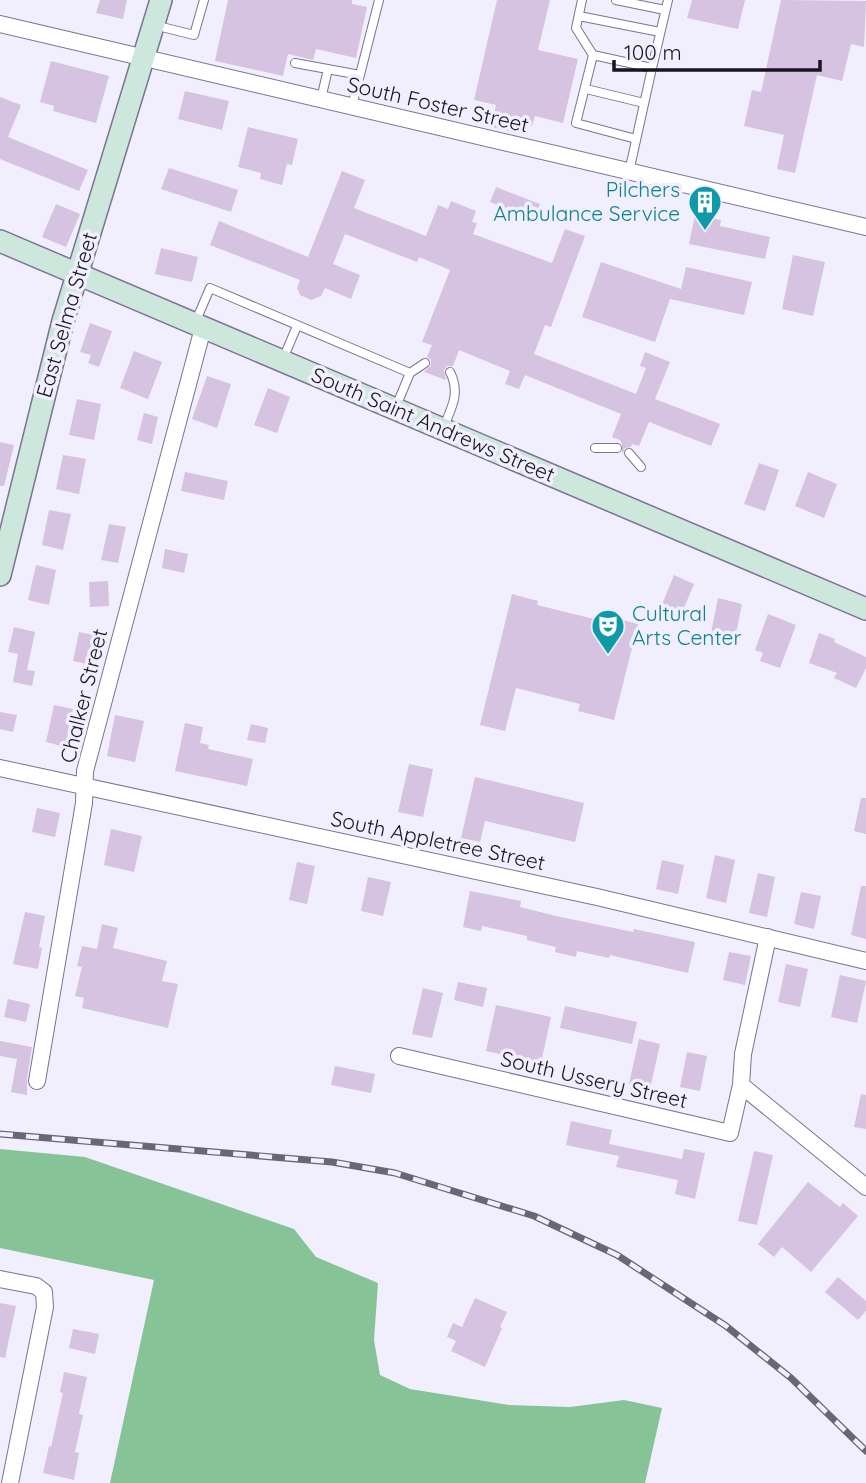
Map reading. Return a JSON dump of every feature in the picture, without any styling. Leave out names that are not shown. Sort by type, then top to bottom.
[{"type":"street","name":"East Selma Street","points":[[0,575],[7,515],[161,0]]},
{"type":"street","name":"South Foster Street","points":[[0,24],[866,227]]},
{"type":"street","name":"South Saint Andrews Street","points":[[0,241],[866,609]]},
{"type":"street","name":"Chalker Street","points":[[37,1081],[84,803],[85,771],[199,326]]},
{"type":"street","name":"South Appletree Street","points":[[0,768],[768,937],[866,961]]},
{"type":"street","name":"South Ussery Street","points":[[399,1056],[730,1133],[741,1085],[743,1054],[768,937]]},
{"type":"street","points":[[741,1085],[866,1187]]},
{"type":"street","points":[[0,1279],[36,1286],[44,1292],[45,1307],[10,1483]]},
{"type":"lane","points":[[154,24],[194,35],[204,0]]},
{"type":"lane","points":[[352,106],[379,0]]},
{"type":"lane","points":[[582,0],[576,28],[593,55],[576,123],[636,139]]},
{"type":"lane","points":[[616,0],[665,10]]},
{"type":"lane","points":[[629,172],[668,0]]},
{"type":"lane","points":[[579,16],[660,32]]},
{"type":"lane","points":[[593,55],[652,68]]},
{"type":"lane","points":[[295,63],[360,75]]},
{"type":"lane","points":[[321,99],[328,69]]},
{"type":"lane","points":[[586,89],[644,103]]},
{"type":"lane","points":[[199,326],[210,288],[410,373]]},
{"type":"lane","points":[[282,361],[297,326]]},
{"type":"lane","points":[[395,409],[410,373],[425,363]]},
{"type":"lane","points":[[443,429],[456,395],[456,384],[450,372]]},
{"type":"lane","points":[[594,448],[617,448]]},
{"type":"lane","points":[[629,453],[642,467]]},
{"type":"green space","points":[[0,1149],[85,1157],[294,1229],[316,1257],[378,1283],[374,1340],[380,1375],[410,1389],[509,1405],[570,1407],[624,1400],[662,1408],[645,1483],[110,1483],[154,1280],[0,1248]]},
{"type":"building","points":[[100,0],[127,0],[123,19],[96,13]]},
{"type":"building","points":[[228,0],[352,0],[352,4],[367,7],[356,58],[316,49],[313,60],[288,54],[283,76],[215,61]]},
{"type":"building","points":[[497,0],[550,0],[538,50],[578,59],[563,123],[535,116],[532,126],[520,124],[517,133],[491,127],[496,105],[474,100]]},
{"type":"building","points":[[692,0],[745,0],[738,29],[687,18]]},
{"type":"building","points":[[781,0],[866,1],[864,47],[851,44],[842,81],[817,75],[795,173],[777,169],[784,135],[744,126],[752,90],[761,92]]},
{"type":"building","points":[[51,61],[109,76],[96,123],[53,111],[54,106],[40,102]]},
{"type":"building","points":[[185,91],[229,101],[222,130],[178,119]]},
{"type":"building","points":[[0,97],[21,105],[8,137],[88,170],[79,191],[0,159]]},
{"type":"building","points":[[248,127],[298,139],[292,165],[287,164],[282,185],[260,179],[261,173],[238,167]]},
{"type":"building","points":[[169,168],[238,190],[231,212],[161,189]]},
{"type":"building","points":[[342,171],[365,180],[354,208],[426,236],[438,205],[448,209],[451,201],[476,211],[472,222],[477,223],[473,234],[552,263],[565,229],[585,236],[551,327],[545,325],[534,354],[636,394],[646,368],[640,366],[645,352],[670,362],[655,399],[720,424],[711,446],[649,422],[639,446],[632,444],[631,447],[625,448],[623,453],[620,440],[612,437],[621,414],[525,375],[519,389],[505,384],[510,371],[459,350],[453,366],[447,366],[444,370],[446,380],[424,372],[431,365],[431,360],[427,357],[432,345],[422,342],[450,270],[419,257],[417,262],[345,234],[333,264],[360,275],[351,299],[325,288],[321,296],[311,300],[300,295],[297,288],[300,280],[210,245],[219,221],[308,257]]},
{"type":"building","points":[[496,187],[540,204],[534,219],[490,202]]},
{"type":"building","points":[[56,204],[80,214],[66,247],[42,237]]},
{"type":"building","points":[[695,215],[721,220],[720,226],[770,237],[765,259],[689,244]]},
{"type":"building","points":[[161,248],[198,257],[192,282],[155,274]]},
{"type":"building","points":[[793,255],[825,262],[813,316],[782,309]]},
{"type":"building","points":[[601,262],[681,289],[686,267],[752,282],[744,315],[670,299],[655,342],[582,317]]},
{"type":"building","points":[[90,323],[112,331],[99,367],[88,363],[91,355],[80,352]]},
{"type":"building","points":[[134,351],[162,362],[148,399],[120,388]]},
{"type":"building","points":[[207,376],[231,384],[217,428],[192,419]]},
{"type":"building","points":[[268,388],[290,397],[277,433],[254,425]]},
{"type":"building","points":[[77,399],[101,404],[94,440],[69,435]]},
{"type":"building","points":[[144,413],[158,417],[152,444],[137,440]]},
{"type":"building","points":[[0,442],[14,445],[4,486],[0,486]]},
{"type":"building","points":[[63,455],[86,459],[79,494],[56,489]]},
{"type":"building","points":[[759,463],[779,470],[765,511],[744,504]]},
{"type":"building","points":[[185,472],[228,481],[224,500],[181,491]]},
{"type":"building","points":[[808,472],[837,484],[824,518],[795,506]]},
{"type":"building","points":[[49,510],[71,514],[63,550],[42,545]]},
{"type":"building","points":[[109,524],[126,527],[118,563],[101,560]]},
{"type":"building","points":[[165,549],[188,554],[184,573],[162,568]]},
{"type":"building","points":[[36,565],[56,570],[49,605],[28,600]]},
{"type":"building","points":[[674,575],[694,584],[681,615],[661,607]]},
{"type":"building","points":[[108,581],[109,606],[90,607],[89,582]]},
{"type":"building","name":"Cultural Arts Center","points":[[512,594],[538,601],[537,605],[602,621],[604,615],[638,624],[614,720],[578,711],[580,704],[516,688],[505,731],[480,725]]},
{"type":"building","points":[[718,598],[742,604],[734,643],[710,638]]},
{"type":"building","points":[[768,614],[796,625],[780,668],[760,661],[763,653],[755,650]]},
{"type":"building","points":[[14,627],[35,632],[27,670],[35,671],[32,686],[13,682],[18,654],[8,652]]},
{"type":"building","points":[[79,632],[98,636],[92,665],[73,661]]},
{"type":"building","points":[[819,633],[866,657],[866,668],[856,688],[834,678],[837,673],[809,663]]},
{"type":"building","points":[[54,705],[73,709],[65,747],[46,742]]},
{"type":"building","points":[[0,712],[17,715],[13,732],[0,729]]},
{"type":"building","points":[[115,715],[144,721],[135,762],[107,756]]},
{"type":"building","points":[[185,723],[203,727],[200,743],[209,745],[208,749],[253,759],[247,786],[175,771]]},
{"type":"building","points":[[251,724],[268,728],[265,743],[247,740]]},
{"type":"building","points":[[409,764],[433,769],[423,817],[398,812]]},
{"type":"building","points":[[475,777],[584,803],[575,842],[485,821],[480,842],[461,838]]},
{"type":"building","points":[[861,798],[866,798],[866,834],[854,831]]},
{"type":"building","points":[[37,808],[60,813],[55,837],[32,832]]},
{"type":"building","points":[[111,829],[142,836],[134,872],[104,865]]},
{"type":"building","points":[[715,855],[735,860],[726,903],[706,898]]},
{"type":"building","points":[[662,860],[684,865],[678,894],[656,889]]},
{"type":"building","points":[[297,862],[315,866],[307,904],[289,900]]},
{"type":"building","points":[[758,873],[775,877],[767,917],[749,913]]},
{"type":"building","points":[[368,877],[391,882],[383,916],[361,911]]},
{"type":"building","points":[[861,886],[866,886],[866,939],[851,935]]},
{"type":"building","points":[[470,891],[521,901],[520,907],[556,916],[695,942],[688,973],[610,955],[609,958],[577,951],[576,957],[555,952],[556,947],[527,940],[527,936],[482,926],[481,931],[463,927]]},
{"type":"building","points":[[801,892],[821,896],[814,929],[794,924]]},
{"type":"building","points":[[25,912],[45,916],[38,969],[13,964]]},
{"type":"building","points":[[102,924],[118,928],[113,948],[167,961],[162,981],[178,984],[168,1028],[82,1008],[84,998],[75,996],[82,967],[77,966],[82,946],[97,949]]},
{"type":"building","points":[[729,952],[751,956],[745,985],[723,980]]},
{"type":"building","points":[[786,964],[808,969],[800,1007],[778,1002]]},
{"type":"building","points":[[840,975],[866,981],[857,1023],[831,1017]]},
{"type":"building","points":[[458,982],[487,988],[483,1007],[454,1000]]},
{"type":"building","points":[[423,988],[443,993],[432,1038],[412,1034]]},
{"type":"building","points":[[8,999],[30,1004],[26,1022],[4,1017]]},
{"type":"building","points":[[496,1005],[551,1017],[541,1063],[486,1051]]},
{"type":"building","points":[[565,1006],[637,1022],[632,1044],[560,1028]]},
{"type":"building","points":[[639,1039],[660,1044],[650,1089],[629,1084]]},
{"type":"building","points":[[0,1041],[32,1047],[27,1095],[11,1092],[17,1059],[0,1056]]},
{"type":"building","points":[[687,1052],[707,1056],[700,1091],[680,1087]]},
{"type":"building","points":[[335,1066],[375,1074],[371,1093],[331,1085]]},
{"type":"building","points":[[861,1094],[866,1095],[866,1129],[854,1127]]},
{"type":"building","points":[[571,1121],[612,1130],[609,1144],[682,1159],[684,1149],[705,1153],[695,1199],[675,1194],[678,1180],[616,1167],[619,1156],[566,1145]]},
{"type":"building","points":[[754,1151],[773,1155],[757,1225],[738,1221]]},
{"type":"building","points":[[808,1182],[840,1207],[843,1203],[858,1216],[811,1272],[782,1247],[774,1257],[758,1244]]},
{"type":"building","points":[[838,1277],[866,1301],[866,1311],[858,1320],[825,1292]]},
{"type":"building","points":[[475,1298],[507,1312],[485,1367],[451,1351],[456,1341],[447,1337],[453,1323],[462,1327]]},
{"type":"building","points":[[0,1303],[16,1306],[5,1358],[0,1357]]},
{"type":"building","points":[[73,1329],[99,1334],[95,1354],[69,1348]]},
{"type":"building","points":[[64,1372],[87,1377],[79,1414],[83,1415],[75,1452],[79,1453],[74,1480],[43,1473],[63,1393],[60,1392]]},
{"type":"railway","points":[[0,1134],[332,1162],[395,1173],[534,1216],[617,1255],[726,1326],[791,1378],[866,1451]]},
{"type":"place","name":"Pilchers Ambulance Service","points":[[705,232]]},
{"type":"place","name":"Cultural Arts Center","points":[[608,656]]}]
